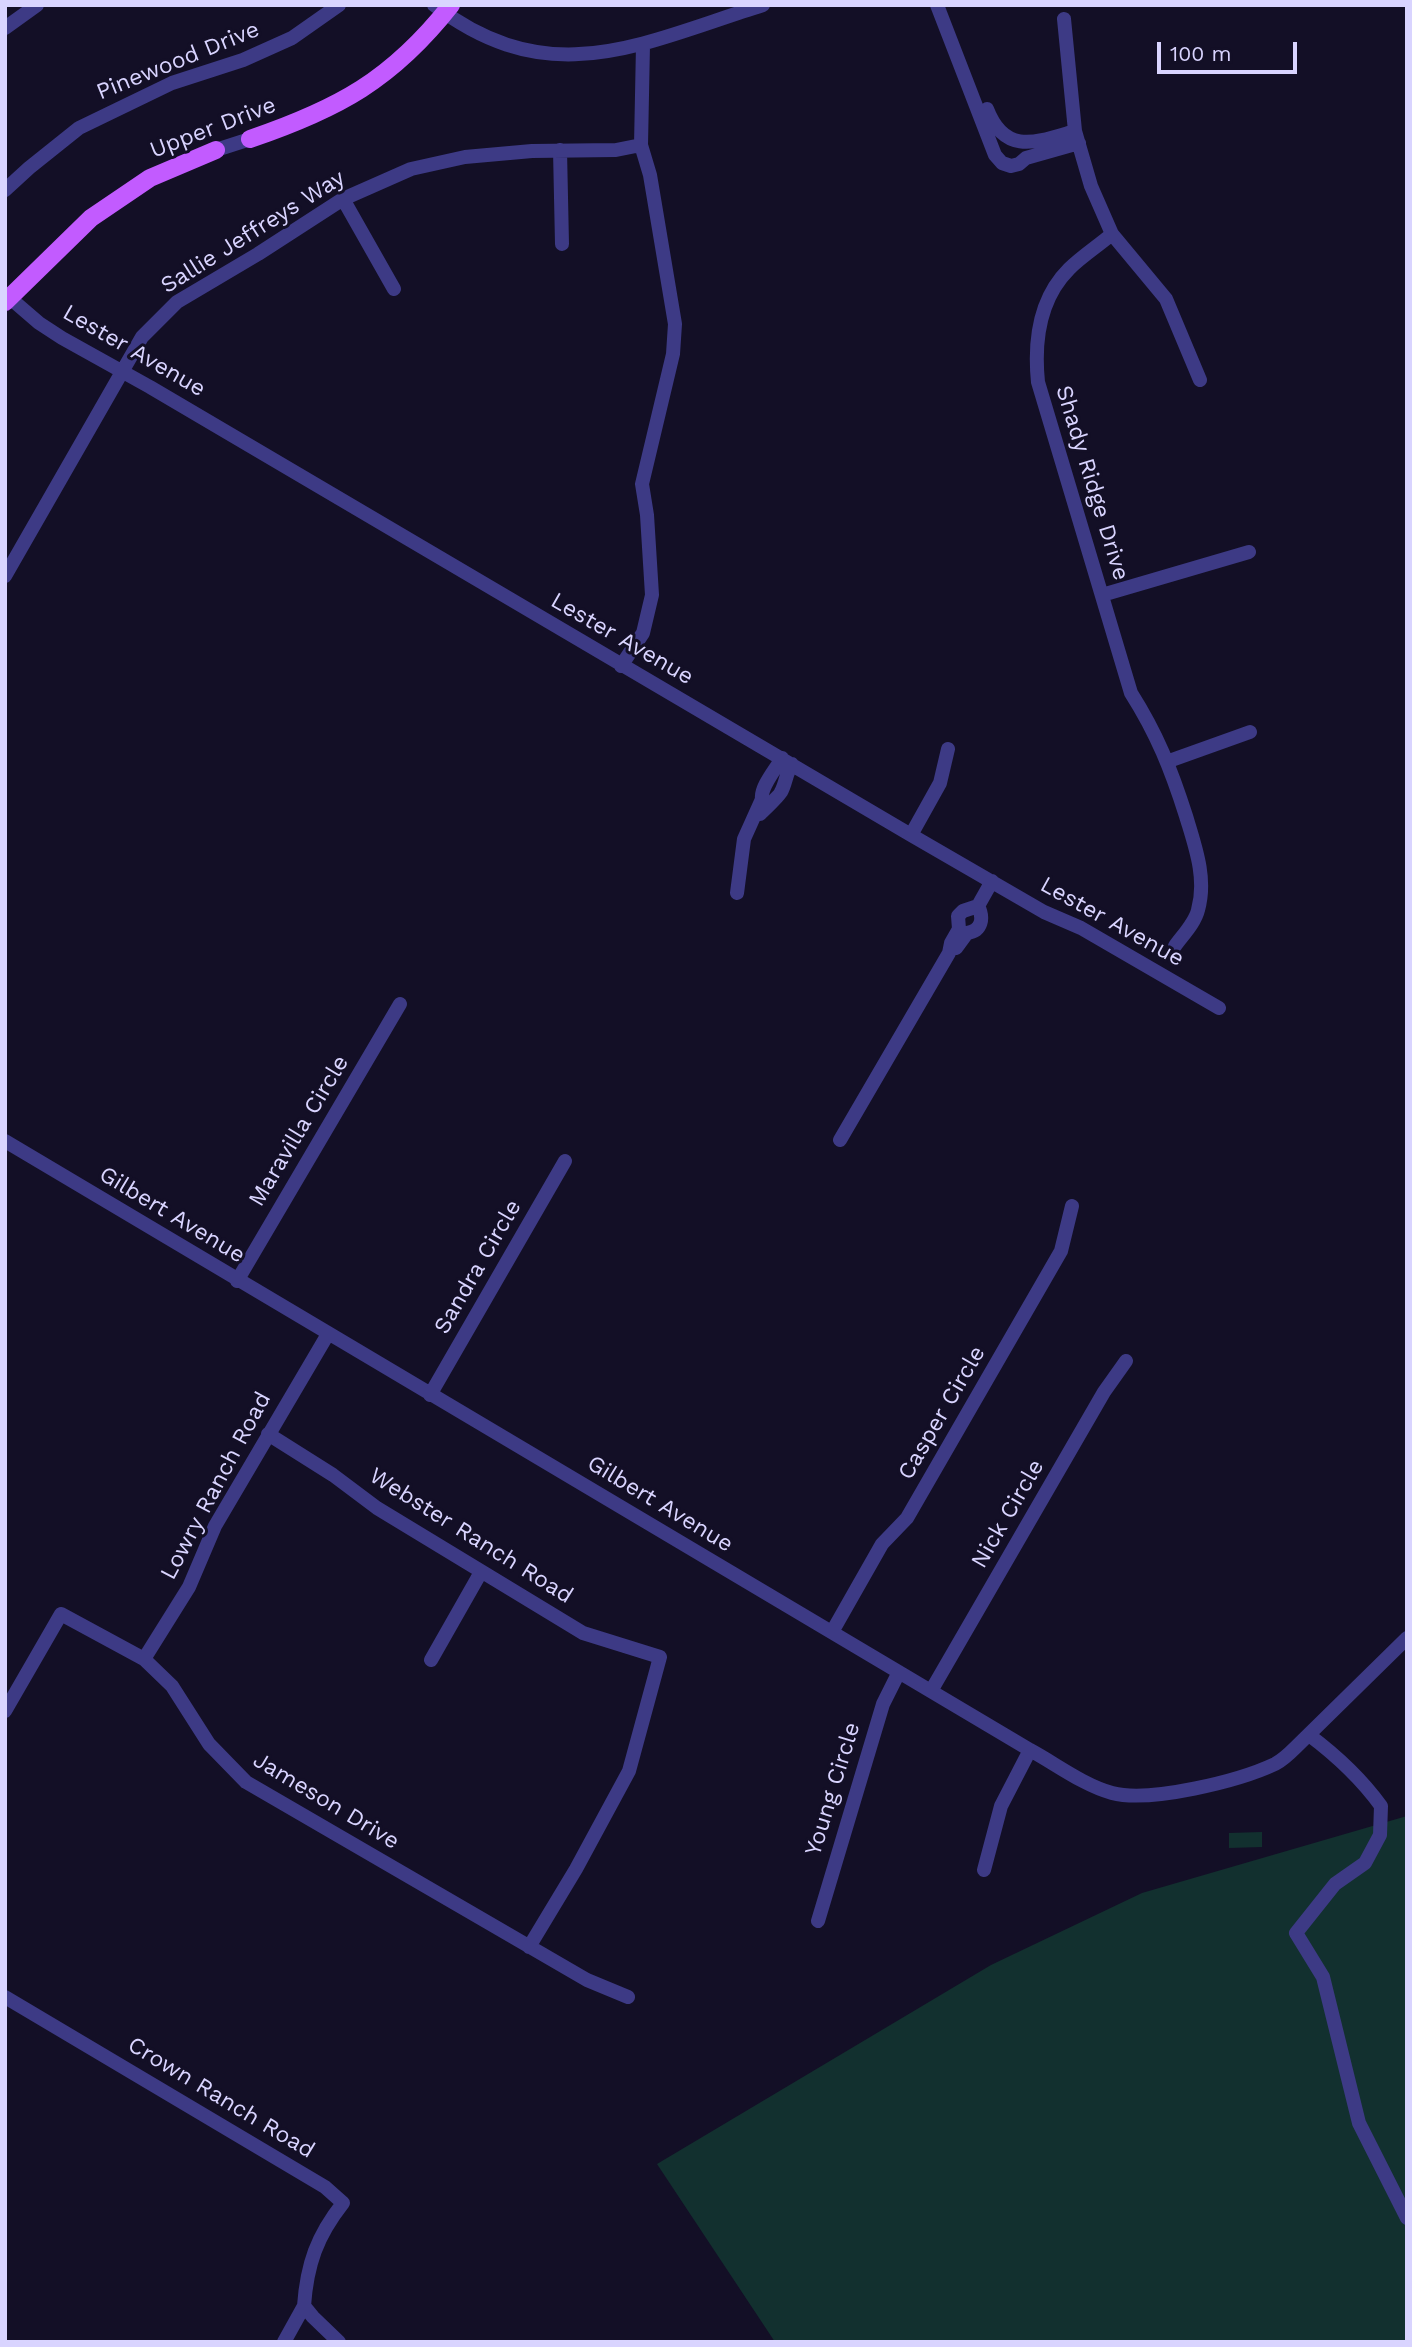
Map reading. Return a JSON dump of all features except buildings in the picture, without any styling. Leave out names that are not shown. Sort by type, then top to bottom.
[{"type":"main road","name":"Upper Drive","points":[[250,139],[341,103],[386,74],[418,44],[443,8]]},
{"type":"main road","name":"Upper Drive","points":[[8,300],[91,218],[150,178],[216,150]]},
{"type":"street","points":[[5,28],[37,5]]},
{"type":"street","name":"Pinewood Drive","points":[[5,190],[29,167],[79,128],[172,83],[243,61],[292,38],[339,5]]},
{"type":"street","points":[[443,8],[500,43],[532,51],[589,55],[643,45],[763,5]]},
{"type":"street","points":[[937,5],[995,155],[1002,163],[1011,166],[1019,164],[1026,158],[1077,137]]},
{"type":"street","points":[[947,5],[993,124],[1001,135],[1037,142],[1077,137]]},
{"type":"street","points":[[1065,19],[1077,137],[1091,186],[1112,234],[1166,299],[1200,380]]},
{"type":"street","points":[[621,666],[642,633],[652,595],[642,484],[673,354],[674,324],[650,175],[641,145],[643,45]]},
{"type":"street","name":"Upper Drive","points":[[216,150],[250,139]]},
{"type":"street","name":"Sallie Jeffreys Way","points":[[5,576],[142,337],[177,302],[343,199],[411,169],[465,157],[560,150],[616,150],[641,145]]},
{"type":"street","points":[[560,150],[562,244]]},
{"type":"street","points":[[343,199],[394,289]]},
{"type":"street","name":"Shady Ridge Drive","points":[[1112,234],[1070,268],[1057,283],[1038,329],[1035,356],[1038,382],[1131,693],[1168,761],[1199,858],[1202,883],[1198,913],[1174,946]]},
{"type":"street","name":"Lester Avenue","points":[[8,300],[39,323],[621,666],[1044,912],[1081,928],[1219,1008]]},
{"type":"street","points":[[1102,595],[1248,552]]},
{"type":"street","points":[[1168,761],[1250,733]]},
{"type":"street","points":[[911,835],[940,783],[948,748]]},
{"type":"street","points":[[737,893],[744,839],[762,799],[764,785],[787,761]]},
{"type":"street","points":[[949,953],[958,947],[967,933],[980,927],[978,906],[992,881]]},
{"type":"street","points":[[840,1140],[949,953],[959,929],[958,916],[963,911],[978,906]]},
{"type":"street","name":"Maravilla Circle","points":[[237,1280],[400,1004]]},
{"type":"street","name":"Gilbert Avenue","points":[[5,1141],[1030,1750],[1110,1792],[1135,1797],[1228,1780],[1278,1762],[1407,1638]]},
{"type":"street","name":"Sandra Circle","points":[[430,1395],[565,1161]]},
{"type":"street","name":"Casper Circle","points":[[832,1632],[882,1544],[907,1518],[1061,1251],[1072,1206]]},
{"type":"street","name":"Lowry Ranch Road","points":[[144,1659],[189,1587],[215,1527],[328,1334]]},
{"type":"street","name":"Nick Circle","points":[[931,1691],[1104,1392],[1126,1361]]},
{"type":"street","name":"Webster Ranch Road","points":[[268,1434],[334,1475],[377,1508],[583,1633],[660,1657],[629,1770],[576,1869],[528,1947]]},
{"type":"street","points":[[431,1660],[481,1572]]},
{"type":"street","name":"Jameson Drive","points":[[5,1711],[61,1614],[144,1659],[172,1686],[209,1744],[246,1782],[528,1947],[587,1980],[628,1997]]},
{"type":"street","name":"Young Circle","points":[[818,1921],[883,1704],[899,1672]]},
{"type":"street","points":[[1308,1735],[1338,1756],[1381,1806],[1380,1835],[1366,1863],[1335,1884],[1296,1933],[1323,1977],[1359,2123],[1407,2218]]},
{"type":"street","points":[[984,1870],[1001,1806],[1030,1750]]},
{"type":"street","name":"Crown Ranch Road","points":[[5,1997],[325,2187],[343,2203],[326,2229],[307,2272],[304,2306]]},
{"type":"street","points":[[284,2342],[304,2306],[339,2342]]},
{"type":"green space","points":[[1407,1816],[1407,2342],[775,2342],[657,2164],[991,1965],[1142,1893]]},
{"type":"green space","points":[[1262,1832],[1262,1847],[1229,1848],[1229,1833]]}]
